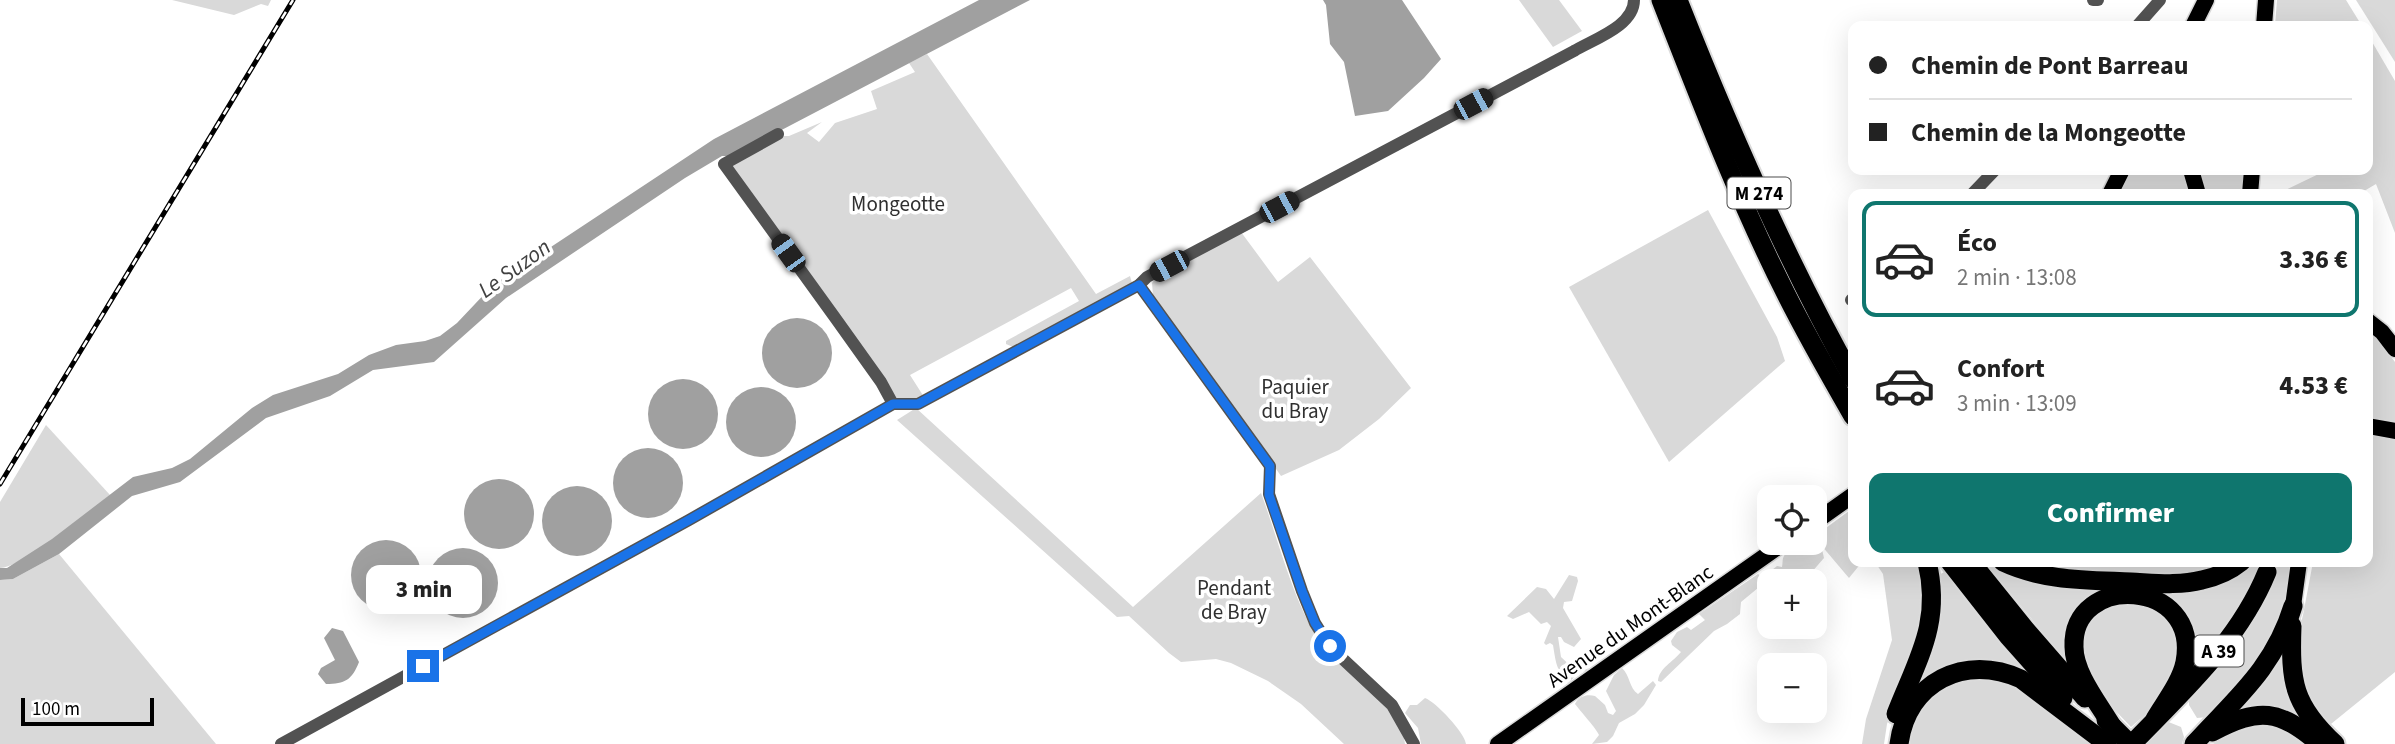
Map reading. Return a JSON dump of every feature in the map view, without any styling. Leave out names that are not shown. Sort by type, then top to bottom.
[{"type":"highway","name":"M 274","points":[[1661,0],[1764,248],[1848,407]]},
{"type":"highway","name":"M 274","points":[[1678,0],[1765,207],[1848,370]]},
{"type":"highway","points":[[1889,744],[1896,713],[1923,651],[1929,629],[1932,596],[1928,567]]},
{"type":"highway","points":[[1954,567],[2024,654],[2109,739]]},
{"type":"highway","points":[[1975,567],[2109,739]]},
{"type":"highway","points":[[2016,567],[2065,579],[2176,583],[2215,577],[2234,567]]},
{"type":"highway","name":"A 39","points":[[2131,744],[2214,658],[2234,633],[2250,609],[2269,567]]},
{"type":"highway","points":[[2109,739],[2080,672],[2073,646],[2083,617],[2114,595],[2137,594],[2153,598],[2168,607],[2182,627],[2186,645],[2183,668],[2155,719]]},
{"type":"highway","points":[[2292,606],[2290,663],[2295,687],[2306,712],[2335,744]]},
{"type":"highway","name":"A 39","points":[[2196,741],[2264,667],[2281,639],[2292,606]]},
{"type":"highway","points":[[1899,744],[1905,718],[1923,692],[1947,676],[1972,669],[1996,670],[2021,679],[2109,739],[2131,744]]},
{"type":"highway","points":[[2196,741],[2239,719],[2261,714],[2293,724],[2320,744]]},
{"type":"main road","points":[[2196,21],[2206,0]]},
{"type":"main road","points":[[2264,21],[2266,0]]},
{"type":"main road","points":[[2373,325],[2395,349]]},
{"type":"main road","points":[[2373,427],[2395,431]]},
{"type":"main road","points":[[1827,513],[1848,499]]},
{"type":"main road","name":"Avenue du Mont-Blanc","points":[[1498,744],[1767,555]]},
{"type":"main road","points":[[2292,606],[2298,567]]},
{"type":"street","points":[[281,744],[689,520],[893,404],[918,404],[1139,285],[1147,277],[1627,21],[1634,9],[1634,0]]},
{"type":"street","points":[[2141,21],[2160,0]]},
{"type":"street","points":[[778,134],[724,164],[844,330],[893,404]]},
{"type":"street","points":[[1977,189],[1991,175]]},
{"type":"street","points":[[1139,285],[1270,466],[1269,495],[1315,623],[1338,655],[1392,705],[1414,744]]},
{"type":"green space","points":[[172,0],[271,0],[268,6],[261,4],[234,15]]},
{"type":"green space","points":[[1519,0],[1559,0],[1582,31],[1553,47]]},
{"type":"green space","points":[[2277,0],[2346,0],[2359,21],[2275,21]]},
{"type":"green space","points":[[2356,0],[2395,0],[2395,62],[2373,27],[2373,21],[2369,21]]},
{"type":"green space","points":[[2373,44],[2395,81],[2395,233],[2376,184],[2368,189],[2287,189],[2317,175],[2373,175]]},
{"type":"green space","name":"Mongeotte","points":[[927,54],[1096,294],[1130,276],[1132,283],[1013,347],[1006,344],[1006,341],[1079,301],[1071,288],[910,375],[924,397],[912,401],[897,399],[733,173],[731,162],[782,136],[789,136],[822,122],[807,133],[819,142],[835,123],[877,109],[871,91],[915,72],[909,63]]},
{"type":"green space","points":[[2128,175],[2186,175],[2191,189],[2120,189]]},
{"type":"green space","points":[[2197,175],[2246,175],[2245,189],[2202,189]]},
{"type":"green space","points":[[1708,210],[1777,337],[1785,361],[1669,462],[1569,287]]},
{"type":"green space","name":"Paquier du Bray","points":[[1241,232],[1278,282],[1310,257],[1411,388],[1379,419],[1339,450],[1281,476],[1153,296],[1152,283],[1158,276]]},
{"type":"green space","points":[[2373,334],[2395,362],[2395,425],[2373,420]]},
{"type":"green space","name":"Pendant de Bray","points":[[916,408],[1133,607],[1261,493],[1296,594],[1314,632],[1333,657],[1372,692],[1395,718],[1405,744],[1344,744],[1301,704],[1268,681],[1231,663],[1216,659],[1181,662],[1129,616],[1117,617],[897,420]]},
{"type":"green space","points":[[46,425],[110,495],[23,559],[0,568],[0,502]]},
{"type":"green space","points":[[2373,432],[2395,436],[2395,672],[2326,728],[2302,694],[2297,639],[2312,567],[2373,567]]},
{"type":"green space","points":[[1848,512],[1848,567],[1858,567],[1849,578],[1827,552],[1827,527]]},
{"type":"green space","points":[[59,554],[216,744],[0,744],[0,580],[13,579]]},
{"type":"green space","points":[[1823,555],[1824,558],[1814,569],[1773,569],[1782,567],[1783,557]]},
{"type":"green space","points":[[1878,567],[1922,567],[1927,607],[1887,724],[1884,744],[1862,744],[1866,719],[1892,640],[1883,574]]},
{"type":"green space","points":[[1985,567],[2003,567],[2112,587],[2095,598],[2070,669],[2021,605]]},
{"type":"green space","points":[[2051,567],[2220,567],[2203,574],[2126,578]]},
{"type":"green space","points":[[2233,567],[2262,567],[2243,608],[2194,668],[2158,595],[2163,590]]},
{"type":"green space","points":[[2275,567],[2292,567],[2289,600],[2262,659],[2208,717],[2197,718],[2189,705],[2189,696],[2268,589]]},
{"type":"green space","points":[[1946,571],[2037,683],[2004,667],[1912,698],[1937,576]]},
{"type":"green space","points":[[1569,575],[1577,577],[1578,581],[1572,601],[1564,602],[1563,608],[1581,639],[1574,647],[1558,637],[1561,657],[1576,671],[1580,668],[1580,656],[1584,654],[1589,656],[1589,668],[1568,683],[1557,665],[1553,645],[1544,643],[1551,626],[1547,622],[1541,624],[1529,612],[1513,619],[1507,616],[1537,587],[1546,589],[1554,599]]},
{"type":"green space","points":[[1757,575],[1757,589],[1741,602],[1740,614],[1714,631],[1661,682],[1658,681],[1664,669],[1681,652],[1671,641],[1677,632],[1687,627],[1691,630],[1705,620],[1699,614]]},
{"type":"green space","points":[[2115,602],[2156,606],[2177,630],[2180,657],[2153,708],[2131,727],[2109,704],[2080,658],[2089,618]]},
{"type":"green space","points":[[2285,648],[2316,733],[2235,712]]},
{"type":"green space","points":[[1622,668],[1638,694],[1653,681],[1656,685],[1644,705],[1619,723],[1607,742],[1592,744],[1599,735],[1575,704],[1584,696],[1595,696],[1605,705],[1608,713],[1613,715],[1616,711],[1606,691],[1614,675]]},
{"type":"green space","points":[[1974,674],[2018,684],[2061,717],[2090,744],[1905,744],[1915,711],[1943,684]]},
{"type":"green space","points":[[1425,698],[1449,718],[1466,744],[1421,744],[1418,728],[1405,713],[1410,705],[1417,705]]},
{"type":"green space","points":[[2166,721],[2181,727],[2184,737],[2182,744],[2147,744],[2143,740]]},
{"type":"green space","points":[[2272,722],[2312,744],[2213,744],[2233,730]]},
{"type":"shaded area","points":[[979,0],[1030,0],[732,156],[722,156],[685,178],[506,298],[434,362],[373,370],[330,396],[266,418],[180,482],[132,496],[59,554],[13,579],[0,580],[0,568],[7,568],[52,539],[133,477],[172,468],[190,459],[252,408],[273,395],[338,374],[369,355],[396,345],[440,336],[457,323],[492,286],[714,139]]},
{"type":"shaded area","points":[[1323,0],[1402,0],[1441,59],[1388,111],[1355,116],[1344,62],[1330,44],[1326,5]]},
{"type":"shaded area","points":[[797,318],[822,328],[832,353],[822,378],[797,388],[772,378],[762,353],[772,328]]},
{"type":"shaded area","points":[[683,379],[708,389],[718,414],[708,439],[683,449],[658,439],[648,414],[658,389]]},
{"type":"shaded area","points":[[761,387],[786,397],[796,422],[786,447],[761,457],[736,447],[726,422],[736,397]]},
{"type":"shaded area","points":[[648,448],[673,458],[683,483],[673,508],[648,518],[623,508],[613,483],[623,458]]},
{"type":"shaded area","points":[[499,479],[524,489],[534,514],[524,539],[499,549],[474,539],[464,514],[474,489]]},
{"type":"shaded area","points":[[577,486],[602,496],[612,521],[602,546],[577,556],[552,546],[542,521],[552,496]]},
{"type":"shaded area","points":[[386,540],[411,550],[421,575],[411,600],[386,610],[361,600],[351,575],[361,550]]},
{"type":"shaded area","points":[[463,548],[488,558],[498,583],[488,608],[463,618],[438,608],[428,583],[438,558]]},
{"type":"shaded area","points":[[332,628],[343,631],[359,662],[347,680],[326,684],[318,674],[321,668],[335,660],[324,638]]},
{"type":"railway","points":[[0,484],[293,0]]},
{"type":"route","points":[[423,666],[893,404],[918,404],[1139,285],[1270,466],[1269,495],[1302,591],[1315,623],[1330,646]]},
{"type":"water label","name":"Le Suzon","points":[[514,268]]}]
